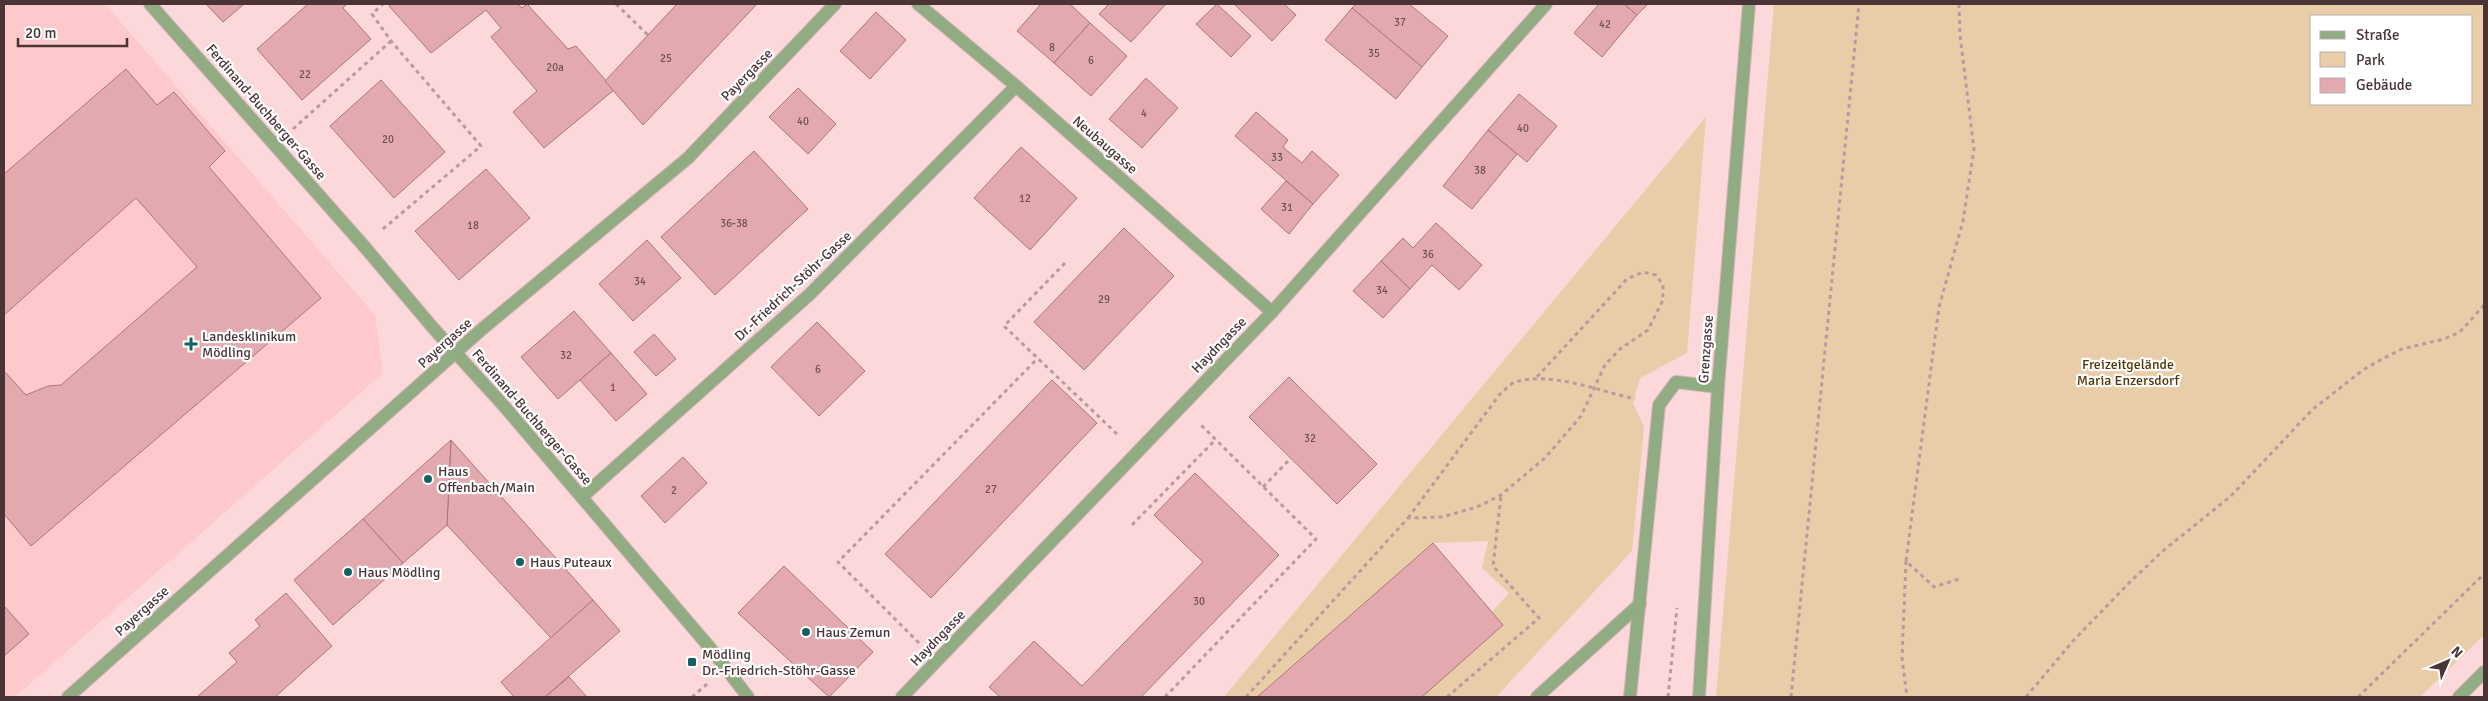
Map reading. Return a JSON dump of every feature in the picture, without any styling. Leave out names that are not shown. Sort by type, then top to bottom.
[{"type":"street","name":"Ferdinand-Buchberger-Gasse","points":[[150,4],[582,497],[711,649],[748,697]]},
{"type":"street","name":"Payergasse","points":[[68,697],[457,353],[480,330],[688,158],[835,4]]},
{"type":"street","name":"Neubaugasse","points":[[918,4],[1016,86],[1272,312]]},
{"type":"street","name":"Haydngasse","points":[[902,697],[1272,312],[1546,4]]},
{"type":"street","name":"Grenzgasse","points":[[1699,697],[1718,387],[1748,4]]},
{"type":"street","name":"Dr.-Friedrich-Stöhr-Gasse","points":[[582,497],[810,294],[1016,86]]},
{"type":"street","points":[[1630,697],[1659,405],[1676,382],[1718,387]]},
{"type":"street","points":[[1537,697],[1640,604]]},
{"type":"street","points":[[2459,697],[2484,672]]},
{"type":"path","points":[[363,245],[481,146],[391,41],[372,14],[384,4]]},
{"type":"path","points":[[616,4],[648,35]]},
{"type":"path","points":[[1790,697],[1859,4]]},
{"type":"path","points":[[1907,697],[1902,658],[1906,561],[1939,308],[1963,221],[1974,149],[1960,35],[1959,4]]},
{"type":"path","points":[[275,145],[391,41]]},
{"type":"path","points":[[1065,263],[1004,326],[1136,453]]},
{"type":"path","points":[[1408,518],[1442,517],[1477,507],[1501,495],[1544,458],[1581,416],[1606,366],[1615,354],[1648,330],[1663,300],[1663,286],[1656,275],[1643,272],[1627,279],[1536,378]]},
{"type":"path","points":[[2026,697],[2072,641],[2129,583],[2164,550],[2230,496],[2313,409],[2363,370],[2382,359],[2402,349],[2444,339],[2460,332],[2484,305]]},
{"type":"path","points":[[937,661],[838,562],[1038,358]]},
{"type":"path","points":[[1246,697],[1408,518],[1500,394],[1513,382],[1536,378],[1563,381],[1659,405]]},
{"type":"path","points":[[1165,697],[1316,539],[1181,406]]},
{"type":"path","points":[[1132,525],[1215,440]]},
{"type":"path","points":[[1263,487],[1290,458]]},
{"type":"path","points":[[1448,697],[1539,618],[1493,566],[1501,495]]},
{"type":"path","points":[[1906,561],[1934,587],[1962,578]]},
{"type":"path","points":[[2358,697],[2484,574]]},
{"type":"shaded area","name":"Landesklinikum Mödling","points":[[4,4],[105,4],[375,315],[383,373],[15,697],[4,697]]},
{"type":"green space","name":"Freizeitgelände Maria Enzersdorf","points":[[1774,4],[2484,4],[2484,635],[2420,697],[1716,697]]},
{"type":"green space","points":[[1706,117],[1687,353],[1640,378],[1633,403],[1644,427],[1632,551],[1496,697],[1422,697],[1503,625],[1492,612],[1509,593],[1482,568],[1488,541],[1433,543],[1257,697],[1224,697]]},
{"type":"building","points":[[206,4],[244,4],[223,22]]},
{"type":"building","points":[[308,4],[347,4],[343,8],[371,39],[302,100],[257,49]]},
{"type":"building","points":[[392,4],[518,4],[522,8],[527,4],[568,49],[576,46],[614,90],[544,148],[513,112],[537,91],[491,37],[501,28],[486,10],[431,53],[389,6]]},
{"type":"building","points":[[677,4],[757,4],[643,125],[605,81]]},
{"type":"building","points":[[1041,4],[1070,4],[1090,23],[1054,63],[1017,31]]},
{"type":"building","points":[[1109,4],[1166,4],[1131,42],[1099,14]]},
{"type":"building","points":[[1217,4],[1251,36],[1231,57],[1196,24]]},
{"type":"building","points":[[1234,4],[1284,4],[1296,15],[1272,41]]},
{"type":"building","points":[[1356,4],[1409,4],[1448,36],[1422,67],[1352,8]]},
{"type":"building","points":[[1599,4],[1624,4],[1637,15],[1602,57],[1574,33]]},
{"type":"building","points":[[1624,4],[1648,4],[1637,15]]},
{"type":"building","points":[[1352,8],[1422,67],[1396,99],[1325,40]]},
{"type":"building","points":[[876,12],[906,40],[870,79],[840,51]]},
{"type":"building","points":[[1090,23],[1127,56],[1091,96],[1054,63]]},
{"type":"building","points":[[126,69],[157,105],[174,92],[225,151],[209,167],[321,298],[31,546],[4,514],[4,371],[26,395],[48,386],[61,385],[197,267],[136,198],[4,315],[4,174]]},
{"type":"building","points":[[1146,78],[1178,108],[1142,148],[1109,119]]},
{"type":"building","points":[[381,80],[445,152],[394,198],[330,126]]},
{"type":"building","points":[[798,88],[836,124],[808,154],[769,117]]},
{"type":"building","points":[[1519,94],[1557,126],[1527,162],[1488,130]]},
{"type":"building","points":[[1256,112],[1288,140],[1283,147],[1302,163],[1312,151],[1339,175],[1313,204],[1235,136]]},
{"type":"building","points":[[1488,130],[1517,154],[1472,209],[1443,186]]},
{"type":"building","points":[[1021,147],[1077,198],[1030,250],[974,198]]},
{"type":"building","points":[[754,151],[808,209],[715,295],[661,237]]},
{"type":"building","points":[[486,169],[530,218],[459,280],[415,231]]},
{"type":"building","points":[[1286,181],[1313,204],[1289,234],[1261,209]]},
{"type":"building","points":[[1436,223],[1482,265],[1459,290],[1432,265],[1410,289],[1381,261],[1403,238],[1413,248]]},
{"type":"building","points":[[1124,228],[1174,276],[1084,370],[1034,322]]},
{"type":"building","points":[[647,240],[681,278],[633,321],[599,284]]},
{"type":"building","points":[[1381,261],[1410,289],[1383,318],[1353,291]]},
{"type":"building","points":[[574,311],[611,353],[558,399],[521,357]]},
{"type":"building","points":[[817,322],[865,371],[819,416],[771,367]]},
{"type":"building","points":[[654,334],[676,359],[656,376],[634,352]]},
{"type":"building","points":[[611,353],[647,394],[616,421],[580,380]]},
{"type":"building","points":[[1289,377],[1377,464],[1337,504],[1249,417]]},
{"type":"building","points":[[1052,380],[1097,423],[931,598],[885,554]]},
{"type":"building","name":"Haus Puteaux","points":[[451,440],[593,600],[551,638],[447,525]]},
{"type":"building","name":"Haus Offenbach/Main","points":[[451,440],[447,525],[403,563],[363,519]]},
{"type":"building","points":[[683,457],[707,483],[665,523],[641,496]]},
{"type":"building","points":[[1195,473],[1279,555],[1141,697],[1000,697],[989,687],[1034,641],[1082,686],[1203,562],[1154,515]]},
{"type":"building","name":"Haus Mödling","points":[[363,519],[403,563],[333,625],[294,580]]},
{"type":"building","points":[[1433,543],[1503,625],[1422,697],[1257,697]]},
{"type":"building","name":"Haus Zemun","points":[[784,566],[873,652],[829,697],[738,613]]},
{"type":"building","points":[[286,593],[332,646],[275,697],[197,697],[237,662],[229,653],[260,626],[255,620]]},
{"type":"building","points":[[593,600],[620,631],[545,697],[514,697],[501,682]]},
{"type":"building","points":[[4,606],[29,634],[4,656]]},
{"type":"building","points":[[569,677],[587,697],[545,697]]},
{"type":"place","name":"Landesklinikum Mödling","points":[[191,344]]},
{"type":"place","name":"Haus Offenbach/Main","points":[[428,479]]},
{"type":"place","name":"Haus Puteaux","points":[[520,562]]},
{"type":"place","name":"Haus Mödling","points":[[348,572]]},
{"type":"place","name":"Haus Zemun","points":[[806,632]]},
{"type":"place","name":"Mödling Dr.-Friedrich-Stöhr-Gasse","points":[[692,662]]}]
